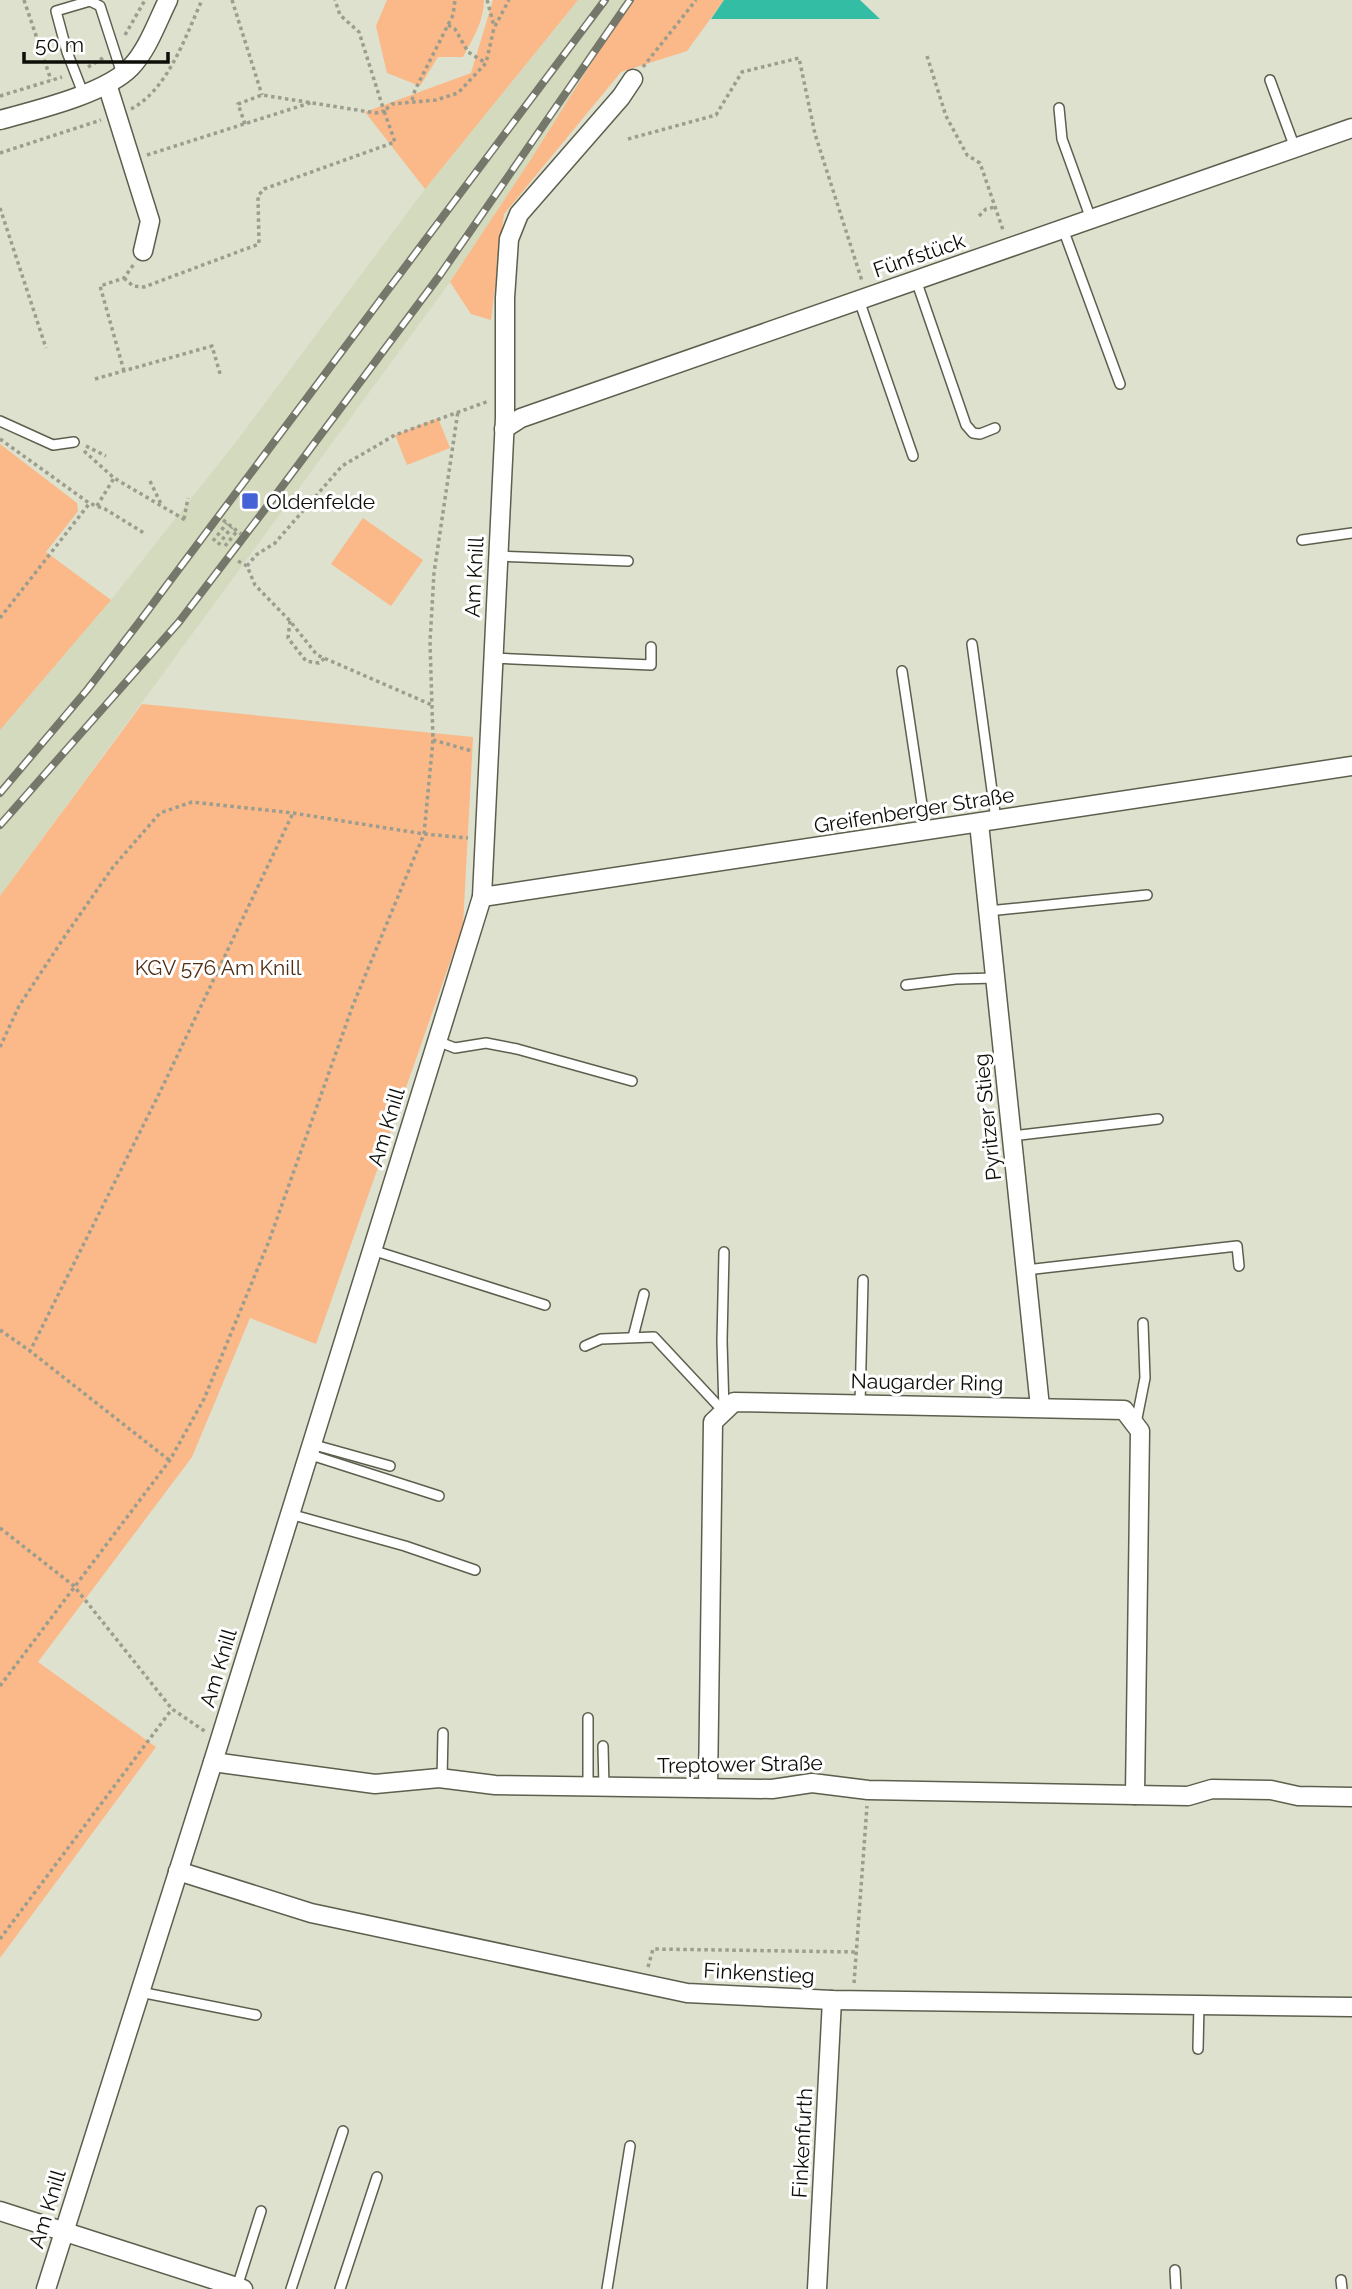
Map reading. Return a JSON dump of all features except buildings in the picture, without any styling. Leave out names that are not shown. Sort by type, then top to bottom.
[{"type":"street","points":[[0,120],[58,103],[115,79],[142,53],[168,0]]},
{"type":"street","points":[[115,79],[118,115],[150,221],[143,251]]},
{"type":"street","name":"Am Knill","points":[[46,2289],[482,897],[504,429],[505,298],[509,239],[519,214],[621,97],[633,79]]},
{"type":"street","name":"Fünfstück","points":[[504,429],[521,418],[1352,128]]},
{"type":"street","name":"Greifenberger Straße","points":[[482,897],[1352,766]]},
{"type":"street","name":"Pyritzer Stieg","points":[[988,822],[988,911],[1040,1407]]},
{"type":"street","name":"Naugarder Ring","points":[[724,1412],[734,1402],[1040,1407],[1124,1410],[1136,1425]]},
{"type":"street","points":[[708,1788],[713,1422],[724,1412]]},
{"type":"street","points":[[1135,1795],[1140,1431],[1136,1425]]},
{"type":"street","name":"Treptower Straße","points":[[213,1762],[375,1784],[443,1779],[495,1785],[772,1789],[813,1783],[868,1790],[1188,1796],[1212,1789],[1271,1790],[1298,1796],[1352,1797]]},
{"type":"street","name":"Finkenstieg","points":[[178,1871],[311,1913],[687,1993],[832,2000],[1352,2007]]},
{"type":"street","name":"Finkenfurth","points":[[817,2289],[832,2000]]},
{"type":"street","points":[[0,2211],[240,2288]]},
{"type":"lane","points":[[83,93],[67,52],[56,10],[90,1],[100,6],[115,79]]},
{"type":"lane","points":[[1270,80],[1295,148]]},
{"type":"lane","points":[[1059,108],[1062,139],[1091,219]]},
{"type":"lane","points":[[1063,229],[1120,384]]},
{"type":"lane","points":[[916,280],[966,425],[973,433],[979,434],[995,428]]},
{"type":"lane","points":[[863,298],[913,456]]},
{"type":"lane","points":[[0,421],[53,445],[74,442]]},
{"type":"lane","points":[[1302,540],[1352,533]]},
{"type":"lane","points":[[498,556],[628,561]]},
{"type":"lane","points":[[972,644],[988,822]]},
{"type":"lane","points":[[492,658],[651,665],[651,647]]},
{"type":"lane","points":[[902,671],[926,831]]},
{"type":"lane","points":[[988,911],[1147,895]]},
{"type":"lane","points":[[906,985],[956,979],[996,978]]},
{"type":"lane","points":[[437,1041],[455,1048],[486,1043],[497,1045],[632,1081]]},
{"type":"lane","points":[[1012,1136],[1158,1119]]},
{"type":"lane","points":[[1026,1270],[1237,1246],[1240,1266]]},
{"type":"lane","points":[[372,1250],[545,1305]]},
{"type":"lane","points":[[724,1252],[724,1412]]},
{"type":"lane","points":[[860,1404],[863,1280]]},
{"type":"lane","points":[[633,1337],[644,1294]]},
{"type":"lane","points":[[1136,1425],[1145,1378],[1143,1323]]},
{"type":"lane","points":[[585,1346],[601,1339],[654,1337],[724,1412]]},
{"type":"lane","points":[[310,1449],[390,1466]]},
{"type":"lane","points":[[310,1449],[439,1496]]},
{"type":"lane","points":[[290,1514],[405,1546],[475,1570]]},
{"type":"lane","points":[[588,1718],[596,1787]]},
{"type":"lane","points":[[443,1733],[443,1779]]},
{"type":"lane","points":[[596,1787],[603,1746]]},
{"type":"lane","points":[[140,1992],[257,2015]]},
{"type":"lane","points":[[1198,2049],[1199,2004]]},
{"type":"lane","points":[[291,2289],[343,2131]]},
{"type":"lane","points":[[607,2289],[630,2146]]},
{"type":"lane","points":[[340,2289],[377,2177]]},
{"type":"lane","points":[[240,2288],[261,2211]]},
{"type":"lane","points":[[1175,2270],[1176,2289]]},
{"type":"path","points":[[0,96],[51,80],[24,0]]},
{"type":"path","points":[[0,152],[136,107],[153,92],[182,46],[202,0]]},
{"type":"path","points":[[232,0],[262,95]]},
{"type":"path","points":[[124,278],[133,286],[144,287],[259,244],[258,196],[264,189],[395,142],[359,32],[340,15],[335,0]]},
{"type":"path","points":[[412,100],[453,15],[455,0]]},
{"type":"path","points":[[488,0],[494,28]]},
{"type":"path","points":[[245,124],[238,104],[262,95],[376,113],[384,111],[392,104],[412,100],[436,100],[458,93],[486,64],[494,28],[509,0]]},
{"type":"path","points":[[633,79],[696,0]]},
{"type":"path","points":[[448,25],[454,29],[468,52],[486,64]]},
{"type":"path","points":[[927,56],[946,116],[967,156],[980,163],[1009,248]]},
{"type":"path","points":[[628,139],[716,115],[742,72],[799,58],[815,134],[863,298]]},
{"type":"path","points":[[132,160],[315,102]]},
{"type":"path","points":[[979,216],[986,209],[995,206]]},
{"type":"path","points":[[0,208],[46,348]]},
{"type":"path","points":[[124,371],[100,286],[124,278],[143,251]]},
{"type":"path","points":[[95,379],[212,346],[221,377]]},
{"type":"path","points":[[247,566],[257,555],[275,543],[342,466],[395,435],[489,401],[505,403]]},
{"type":"path","points":[[0,1686],[170,1460],[204,1399],[269,1241],[353,1005],[424,834],[433,740],[430,642],[434,573],[458,411]]},
{"type":"path","points":[[0,439],[89,503],[145,533]]},
{"type":"path","points":[[74,442],[106,456]]},
{"type":"path","points":[[74,442],[114,478],[185,520],[188,498]]},
{"type":"path","points":[[97,506],[114,478]]},
{"type":"path","points":[[150,481],[162,506]]},
{"type":"path","points":[[0,618],[89,503]]},
{"type":"path","points":[[213,541],[225,522],[239,532],[225,546]]},
{"type":"path","points":[[218,545],[232,527]]},
{"type":"path","points":[[238,561],[247,566],[255,584],[317,655],[432,705]]},
{"type":"path","points":[[290,621],[288,638],[306,661],[319,663],[325,658]]},
{"type":"path","points":[[433,740],[488,755]]},
{"type":"path","points":[[0,1047],[19,1006],[65,936],[113,867],[160,813],[192,802],[293,813],[424,834],[483,839]]},
{"type":"path","points":[[30,1351],[160,1092],[293,813]]},
{"type":"path","points":[[0,1330],[170,1460]]},
{"type":"path","points":[[0,1528],[74,1586],[172,1709],[220,1739]]},
{"type":"path","points":[[0,1939],[172,1709]]},
{"type":"path","points":[[852,2000],[868,1790]]},
{"type":"path","points":[[644,1984],[653,1950],[857,1952]]},
{"type":"shaded area","points":[[578,0],[631,0],[450,282],[0,896],[0,730],[111,600],[239,438],[425,189]]},
{"type":"green space","points":[[387,0],[484,0],[484,8],[463,57],[438,57],[420,86],[387,73],[376,26]]},
{"type":"green space","points":[[493,0],[578,0],[425,189],[365,112],[471,73]]},
{"type":"green space","points":[[631,0],[724,0],[687,51],[621,72],[504,214],[491,320],[471,314],[450,282]]},
{"type":"green space","points":[[438,418],[450,448],[407,465],[395,435]]},
{"type":"green space","points":[[0,444],[77,503],[78,511],[46,552],[111,600],[0,730]]},
{"type":"green space","points":[[363,518],[423,560],[391,606],[331,564]]},
{"type":"green space","name":"KGV 576 Am Knill","points":[[142,704],[473,737],[463,925],[316,1344],[250,1318],[192,1457],[38,1662],[156,1747],[0,1958],[0,896]]},
{"type":"water","points":[[724,0],[860,0],[880,19],[711,19]]},
{"type":"railway","points":[[0,793],[87,690],[137,625],[605,0]]},
{"type":"railway","points":[[0,825],[179,622],[440,275],[630,0]]},
{"type":"place","name":"Oldenfelde","points":[[250,501]]}]
